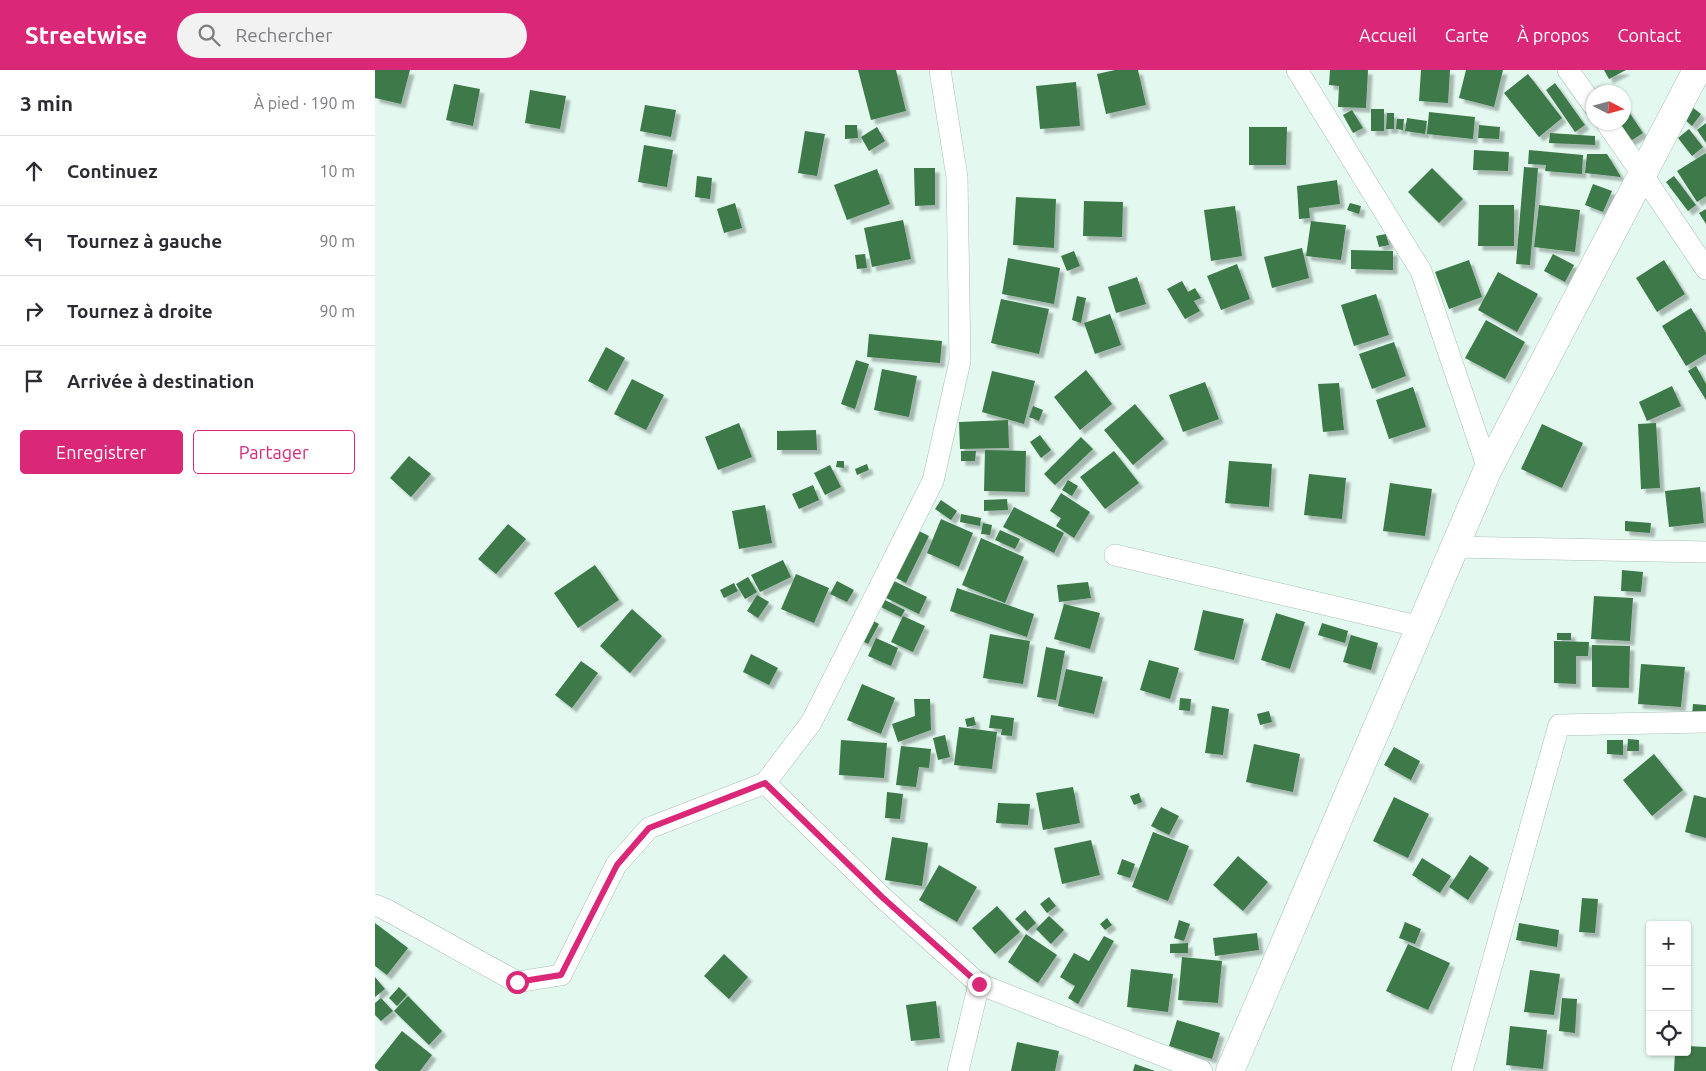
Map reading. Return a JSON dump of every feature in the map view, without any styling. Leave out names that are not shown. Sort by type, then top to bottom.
[{"type":"street","points":[[375,905],[517,982],[561,975],[617,865],[649,828],[765,783],[811,723],[933,481],[960,361],[957,178],[940,70],[945,70]]},
{"type":"street","points":[[1297,70],[1421,272],[1488,468]]},
{"type":"street","points":[[1569,70],[1586,95]]},
{"type":"street","points":[[1230,1071],[1488,468],[1697,70]]},
{"type":"street","points":[[1612,130],[1706,269]]},
{"type":"street","points":[[1455,546],[1706,552]]},
{"type":"street","points":[[1115,554],[1421,627]]},
{"type":"street","points":[[1462,1071],[1559,725],[1706,722]]},
{"type":"street","points":[[765,783],[882,897],[979,984],[1202,1071]]},
{"type":"street","points":[[957,1071],[979,984]]},
{"type":"building","points":[[375,70],[410,70],[401,104],[375,98]]},
{"type":"building","points":[[858,70],[896,70],[906,111],[871,120]]},
{"type":"building","points":[[1115,70],[1138,70],[1146,105],[1106,114],[1097,74]]},
{"type":"building","points":[[1330,70],[1368,70],[1366,108],[1338,107],[1339,86],[1329,85]]},
{"type":"building","points":[[1421,70],[1450,70],[1448,103],[1419,101]]},
{"type":"building","points":[[1466,70],[1503,70],[1494,107],[1459,98]]},
{"type":"building","points":[[1604,70],[1626,70],[1609,79]]},
{"type":"building","points":[[1528,74],[1562,118],[1539,137],[1504,93]]},
{"type":"building","points":[[1076,82],[1080,126],[1040,129],[1036,86]]},
{"type":"building","points":[[1555,83],[1585,125],[1575,132],[1546,90]]},
{"type":"building","points":[[454,84],[480,89],[473,126],[446,120]]},
{"type":"building","points":[[530,90],[566,96],[560,129],[525,123]]},
{"type":"building","points":[[645,105],[676,110],[671,137],[640,131]]},
{"type":"building","points":[[1692,107],[1701,114],[1692,126],[1683,118]]},
{"type":"building","points":[[1371,109],[1384,109],[1384,131],[1371,131]]},
{"type":"building","points":[[1352,110],[1363,128],[1353,133],[1343,115]]},
{"type":"building","points":[[1429,112],[1475,117],[1473,139],[1427,134]]},
{"type":"building","points":[[1387,113],[1394,113],[1394,129],[1386,129]]},
{"type":"building","points":[[1631,115],[1643,133],[1629,142],[1622,130],[1631,130]]},
{"type":"building","points":[[1407,118],[1427,121],[1425,134],[1405,131]]},
{"type":"building","points":[[1397,119],[1404,119],[1403,130],[1396,129]]},
{"type":"building","points":[[1706,123],[1706,143],[1697,130]]},
{"type":"building","points":[[845,125],[857,125],[858,138],[845,139]]},
{"type":"building","points":[[1479,125],[1500,127],[1499,139],[1478,138]]},
{"type":"building","points":[[877,127],[885,141],[869,151],[861,137]]},
{"type":"building","points":[[1249,127],[1287,127],[1286,165],[1249,165]]},
{"type":"building","points":[[1689,129],[1703,147],[1692,156],[1678,138]]},
{"type":"building","points":[[805,131],[825,134],[817,176],[798,173]]},
{"type":"building","points":[[1550,133],[1595,136],[1595,145],[1549,143]]},
{"type":"building","points":[[644,145],[673,150],[667,187],[638,182]]},
{"type":"building","points":[[1474,150],[1509,152],[1508,171],[1473,170]]},
{"type":"building","points":[[1529,150],[1583,155],[1582,174],[1545,171],[1546,165],[1528,164]]},
{"type":"building","points":[[1706,153],[1706,196],[1697,202],[1677,171]]},
{"type":"building","points":[[1587,154],[1607,154],[1621,177],[1585,173]]},
{"type":"building","points":[[1524,167],[1538,168],[1530,265],[1516,264]]},
{"type":"building","points":[[914,168],[935,168],[935,205],[915,206]]},
{"type":"building","points":[[1432,168],[1463,199],[1439,223],[1408,192]]},
{"type":"building","points":[[877,169],[890,204],[847,220],[834,185]]},
{"type":"building","points":[[697,176],[712,178],[710,199],[695,197]]},
{"type":"building","points":[[1674,176],[1696,205],[1688,211],[1666,182]]},
{"type":"building","points":[[1337,180],[1340,204],[1309,208],[1310,218],[1299,219],[1297,186]]},
{"type":"building","points":[[1593,184],[1612,191],[1603,212],[1585,205]]},
{"type":"building","points":[[1016,197],[1056,199],[1054,248],[1013,245]]},
{"type":"building","points":[[1084,201],[1123,202],[1122,237],[1083,236]]},
{"type":"building","points":[[735,203],[742,228],[724,233],[717,209]]},
{"type":"building","points":[[1350,203],[1361,206],[1359,214],[1347,210]]},
{"type":"building","points":[[1479,205],[1514,205],[1514,246],[1478,246]]},
{"type":"building","points":[[1539,205],[1580,210],[1575,252],[1534,247]]},
{"type":"building","points":[[1235,206],[1242,256],[1211,261],[1204,210]]},
{"type":"building","points":[[1706,209],[1706,224],[1699,213]]},
{"type":"building","points":[[903,220],[911,259],[872,267],[864,228]]},
{"type":"building","points":[[1311,221],[1346,225],[1341,260],[1306,256]]},
{"type":"building","points":[[1386,234],[1389,245],[1379,247],[1376,236]]},
{"type":"building","points":[[1302,248],[1309,278],[1272,288],[1264,257]]},
{"type":"building","points":[[1351,250],[1393,251],[1393,270],[1351,269]]},
{"type":"building","points":[[1074,251],[1080,266],[1067,271],[1061,256]]},
{"type":"building","points":[[865,254],[867,268],[857,269],[855,255]]},
{"type":"building","points":[[1553,254],[1574,265],[1565,282],[1544,271]]},
{"type":"building","points":[[1008,258],[1060,268],[1054,304],[1002,294]]},
{"type":"building","points":[[1469,260],[1482,297],[1449,309],[1435,272]]},
{"type":"building","points":[[1664,260],[1685,294],[1657,312],[1636,278]]},
{"type":"building","points":[[1237,264],[1250,299],[1221,310],[1207,276]]},
{"type":"building","points":[[1498,272],[1538,294],[1517,332],[1478,310]]},
{"type":"building","points":[[1137,277],[1146,304],[1116,313],[1108,287]]},
{"type":"building","points":[[1182,281],[1188,292],[1195,288],[1201,298],[1194,301],[1200,311],[1185,319],[1167,289]]},
{"type":"building","points":[[1376,294],[1389,335],[1354,346],[1341,305]]},
{"type":"building","points":[[1077,296],[1086,298],[1081,323],[1072,320]]},
{"type":"building","points":[[1001,299],[1049,309],[1039,354],[991,343]]},
{"type":"building","points":[[1691,308],[1706,333],[1706,354],[1686,366],[1662,326]]},
{"type":"building","points":[[1110,314],[1121,345],[1095,354],[1084,323]]},
{"type":"building","points":[[1486,320],[1525,342],[1505,379],[1465,358]]},
{"type":"building","points":[[869,334],[942,341],[940,363],[867,357]]},
{"type":"building","points":[[1394,342],[1406,376],[1372,389],[1359,354]]},
{"type":"building","points":[[606,347],[625,358],[607,391],[588,381]]},
{"type":"building","points":[[856,360],[869,364],[855,409],[841,404]]},
{"type":"building","points":[[1696,366],[1706,384],[1706,400],[1688,371]]},
{"type":"building","points":[[882,369],[917,376],[909,417],[874,410]]},
{"type":"building","points":[[1086,370],[1112,404],[1080,430],[1054,397]]},
{"type":"building","points":[[992,371],[1035,381],[1024,424],[982,412]]},
{"type":"building","points":[[632,379],[664,395],[646,430],[614,414]]},
{"type":"building","points":[[1205,382],[1219,419],[1183,432],[1169,395]]},
{"type":"building","points":[[1339,383],[1344,430],[1323,432],[1318,384]]},
{"type":"building","points":[[1672,386],[1681,406],[1647,421],[1639,402]]},
{"type":"building","points":[[1413,387],[1426,427],[1389,439],[1376,400]]},
{"type":"building","points":[[1135,404],[1164,439],[1133,465],[1104,430]]},
{"type":"building","points":[[1033,406],[1043,410],[1039,421],[1029,417]]},
{"type":"building","points":[[1008,420],[1009,448],[960,449],[959,422]]},
{"type":"building","points":[[739,423],[752,457],[718,470],[705,437]]},
{"type":"building","points":[[1656,423],[1660,488],[1641,489],[1638,424]]},
{"type":"building","points":[[1542,424],[1583,443],[1562,488],[1521,469]]},
{"type":"building","points":[[816,430],[817,450],[777,450],[777,431]]},
{"type":"building","points":[[1040,435],[1051,450],[1041,458],[1030,442]]},
{"type":"building","points":[[1081,437],[1093,449],[1055,485],[1044,474]]},
{"type":"building","points":[[985,450],[1026,451],[1025,492],[984,491]]},
{"type":"building","points":[[961,451],[976,451],[975,461],[961,461]]},
{"type":"building","points":[[1114,451],[1139,483],[1105,509],[1080,477]]},
{"type":"building","points":[[409,456],[431,474],[411,497],[390,478]]},
{"type":"building","points":[[837,461],[844,461],[844,468],[836,467]]},
{"type":"building","points":[[1229,461],[1272,464],[1269,507],[1225,503]]},
{"type":"building","points":[[867,464],[869,470],[857,475],[855,469]]},
{"type":"building","points":[[830,465],[841,487],[825,495],[814,473]]},
{"type":"building","points":[[1309,474],[1346,478],[1342,519],[1304,515]]},
{"type":"building","points":[[1068,480],[1078,486],[1072,496],[1062,490]]},
{"type":"building","points":[[1390,483],[1432,489],[1425,536],[1383,531]]},
{"type":"building","points":[[813,485],[819,500],[799,509],[792,494]]},
{"type":"building","points":[[1700,487],[1704,523],[1669,527],[1665,491]]},
{"type":"building","points":[[1061,493],[1090,512],[1074,538],[1056,526],[1061,518],[1050,511]]},
{"type":"building","points":[[1007,499],[1008,510],[984,511],[984,500]]},
{"type":"building","points":[[941,500],[957,511],[951,520],[935,509]]},
{"type":"building","points":[[765,505],[772,543],[739,549],[732,511]]},
{"type":"building","points":[[1014,507],[1064,533],[1054,553],[1003,527]]},
{"type":"building","points":[[961,514],[981,518],[980,526],[960,522]]},
{"type":"building","points":[[941,519],[973,533],[959,567],[927,553]]},
{"type":"building","points":[[1625,521],[1651,523],[1650,533],[1625,531]]},
{"type":"building","points":[[983,523],[992,525],[990,535],[981,534]]},
{"type":"building","points":[[508,524],[526,539],[496,574],[478,559]]},
{"type":"building","points":[[1000,530],[1020,539],[1015,549],[995,540]]},
{"type":"building","points":[[919,531],[929,536],[906,583],[896,578]]},
{"type":"building","points":[[981,538],[1024,557],[1005,603],[962,585]]},
{"type":"building","points":[[783,560],[791,577],[760,592],[751,575]]},
{"type":"building","points":[[595,565],[619,600],[578,628],[554,593]]},
{"type":"building","points":[[1622,570],[1643,572],[1641,592],[1621,591]]},
{"type":"building","points":[[796,574],[829,588],[814,623],[781,609]]},
{"type":"building","points":[[748,577],[757,592],[745,599],[736,584]]},
{"type":"building","points":[[837,581],[854,590],[847,602],[830,594]]},
{"type":"building","points":[[894,581],[927,597],[919,614],[886,598]]},
{"type":"building","points":[[1088,582],[1091,598],[1059,602],[1057,585]]},
{"type":"building","points":[[734,583],[738,591],[724,598],[720,590]]},
{"type":"building","points":[[957,588],[1034,614],[1027,637],[950,611]]},
{"type":"building","points":[[757,595],[769,602],[758,618],[747,611]]},
{"type":"building","points":[[1594,596],[1633,598],[1630,641],[1591,639]]},
{"type":"building","points":[[881,598],[905,610],[901,617],[877,605]]},
{"type":"building","points":[[1064,604],[1100,613],[1090,649],[1054,639]]},
{"type":"building","points":[[632,609],[662,636],[630,673],[600,646]]},
{"type":"building","points":[[1203,610],[1244,619],[1234,660],[1194,650]]},
{"type":"building","points":[[1276,613],[1305,622],[1290,669],[1261,660]]},
{"type":"building","points":[[903,616],[925,626],[913,652],[891,642]]},
{"type":"building","points":[[868,618],[879,624],[868,644],[857,638]]},
{"type":"building","points":[[1322,623],[1348,631],[1345,643],[1318,635]]},
{"type":"building","points":[[1557,633],[1571,633],[1571,640],[1557,640]]},
{"type":"building","points":[[990,634],[1030,641],[1023,684],[983,678]]},
{"type":"building","points":[[1351,635],[1378,643],[1371,670],[1343,662]]},
{"type":"building","points":[[876,638],[898,648],[891,666],[868,656]]},
{"type":"building","points":[[1554,641],[1589,642],[1588,656],[1576,656],[1576,684],[1554,683]]},
{"type":"building","points":[[1592,645],[1630,646],[1629,688],[1592,687]]},
{"type":"building","points":[[1046,647],[1065,651],[1056,700],[1037,697]]},
{"type":"building","points":[[751,654],[778,668],[769,685],[743,672]]},
{"type":"building","points":[[1149,660],[1179,668],[1170,699],[1140,690]]},
{"type":"building","points":[[581,661],[598,673],[572,708],[555,695]]},
{"type":"building","points":[[1641,664],[1685,667],[1681,707],[1638,704]]},
{"type":"building","points":[[1066,669],[1103,677],[1094,714],[1058,706]]},
{"type":"building","points":[[862,684],[895,698],[881,734],[847,720]]},
{"type":"building","points":[[1180,698],[1191,699],[1190,711],[1179,710]]},
{"type":"building","points":[[914,699],[930,699],[931,730],[898,742],[892,724],[915,716]]},
{"type":"building","points":[[1693,704],[1706,705],[1706,717],[1692,715]]},
{"type":"building","points":[[1212,706],[1229,709],[1223,755],[1205,753]]},
{"type":"building","points":[[1269,711],[1272,722],[1260,725],[1257,714]]},
{"type":"building","points":[[991,715],[1014,718],[1012,736],[1001,735],[1002,729],[989,728]]},
{"type":"building","points":[[974,717],[976,725],[967,727],[965,719]]},
{"type":"building","points":[[959,727],[997,732],[992,769],[954,765]]},
{"type":"building","points":[[945,735],[950,757],[938,760],[933,738]]},
{"type":"building","points":[[1628,739],[1639,740],[1639,751],[1627,751]]},
{"type":"building","points":[[841,740],[887,743],[884,778],[839,775]]},
{"type":"building","points":[[1607,740],[1623,740],[1623,755],[1607,754]]},
{"type":"building","points":[[1254,744],[1300,754],[1293,792],[1246,782]]},
{"type":"building","points":[[901,746],[931,749],[929,768],[919,767],[916,787],[896,785]]},
{"type":"building","points":[[1394,747],[1420,761],[1411,780],[1384,765]]},
{"type":"building","points":[[1654,754],[1683,790],[1652,816],[1623,780]]},
{"type":"building","points":[[1073,787],[1080,823],[1043,830],[1036,793]]},
{"type":"building","points":[[887,792],[903,794],[900,819],[885,818]]},
{"type":"building","points":[[1139,793],[1142,802],[1134,805],[1130,796]]},
{"type":"building","points":[[1694,795],[1706,798],[1706,838],[1685,832]]},
{"type":"building","points":[[1394,797],[1429,814],[1408,858],[1373,841]]},
{"type":"building","points":[[998,803],[1030,804],[1028,825],[996,823]]},
{"type":"building","points":[[1161,807],[1179,816],[1169,835],[1151,826]]},
{"type":"building","points":[[1153,832],[1189,846],[1168,901],[1132,887]]},
{"type":"building","points":[[892,837],[928,843],[922,886],[885,880]]},
{"type":"building","points":[[1091,840],[1100,875],[1062,884],[1054,848]]},
{"type":"building","points":[[1470,855],[1489,868],[1468,900],[1449,887]]},
{"type":"building","points":[[1238,856],[1268,882],[1243,911],[1213,885]]},
{"type":"building","points":[[1422,858],[1451,876],[1440,893],[1412,875]]},
{"type":"building","points":[[1122,859],[1135,864],[1130,878],[1117,874]]},
{"type":"building","points":[[939,865],[977,887],[957,922],[919,900]]},
{"type":"building","points":[[1049,897],[1056,906],[1047,913],[1040,904]]},
{"type":"building","points":[[1582,898],[1598,899],[1595,933],[1579,932]]},
{"type":"building","points":[[997,906],[1020,932],[995,954],[972,928]]},
{"type":"building","points":[[1025,910],[1036,923],[1027,931],[1015,919]]},
{"type":"building","points":[[1049,916],[1064,930],[1051,944],[1036,929]]},
{"type":"building","points":[[1107,918],[1112,925],[1105,930],[1100,924]]},
{"type":"building","points":[[1179,920],[1190,924],[1184,941],[1174,938]]},
{"type":"building","points":[[1405,922],[1421,929],[1415,944],[1399,938]]},
{"type":"building","points":[[375,923],[408,948],[387,975],[375,966]]},
{"type":"building","points":[[1519,923],[1559,930],[1557,947],[1516,940]]},
{"type":"building","points":[[1257,933],[1259,950],[1215,956],[1213,938]]},
{"type":"building","points":[[1026,934],[1057,955],[1038,983],[1008,962]]},
{"type":"building","points":[[1104,936],[1114,941],[1078,1004],[1068,998],[1075,986],[1060,977],[1074,953],[1089,961]]},
{"type":"building","points":[[1188,943],[1188,953],[1170,953],[1170,944]]},
{"type":"building","points":[[1408,944],[1450,963],[1428,1010],[1386,991]]},
{"type":"building","points":[[724,954],[748,977],[729,999],[704,976]]},
{"type":"building","points":[[1182,957],[1222,961],[1218,1003],[1178,1000]]},
{"type":"building","points":[[1131,969],[1173,974],[1168,1012],[1127,1007]]},
{"type":"building","points":[[1530,970],[1560,974],[1554,1015],[1524,1012]]},
{"type":"building","points":[[375,977],[385,989],[375,997]]},
{"type":"building","points":[[399,987],[407,995],[397,1006],[389,998]]},
{"type":"building","points":[[408,996],[442,1031],[429,1045],[394,1011]]},
{"type":"building","points":[[381,998],[393,1011],[381,1021],[375,1015],[375,1003]]},
{"type":"building","points":[[1562,998],[1577,999],[1575,1033],[1559,1031]]},
{"type":"building","points":[[936,1001],[940,1038],[911,1041],[906,1005]]},
{"type":"building","points":[[1177,1020],[1220,1033],[1212,1059],[1169,1046]]},
{"type":"building","points":[[1510,1026],[1547,1030],[1543,1069],[1506,1065]]},
{"type":"building","points":[[402,1031],[432,1055],[420,1071],[379,1071],[375,1068],[375,1065]]},
{"type":"building","points":[[1017,1042],[1059,1051],[1055,1071],[1011,1071]]},
{"type":"building","points":[[1691,1046],[1706,1047],[1706,1071],[1674,1071],[1675,1056],[1691,1056]]},
{"type":"building","points":[[1135,1064],[1155,1071],[1133,1071]]},
{"type":"route","points":[[517,982],[561,975],[617,865],[649,828],[765,783],[882,897],[979,984]]}]
